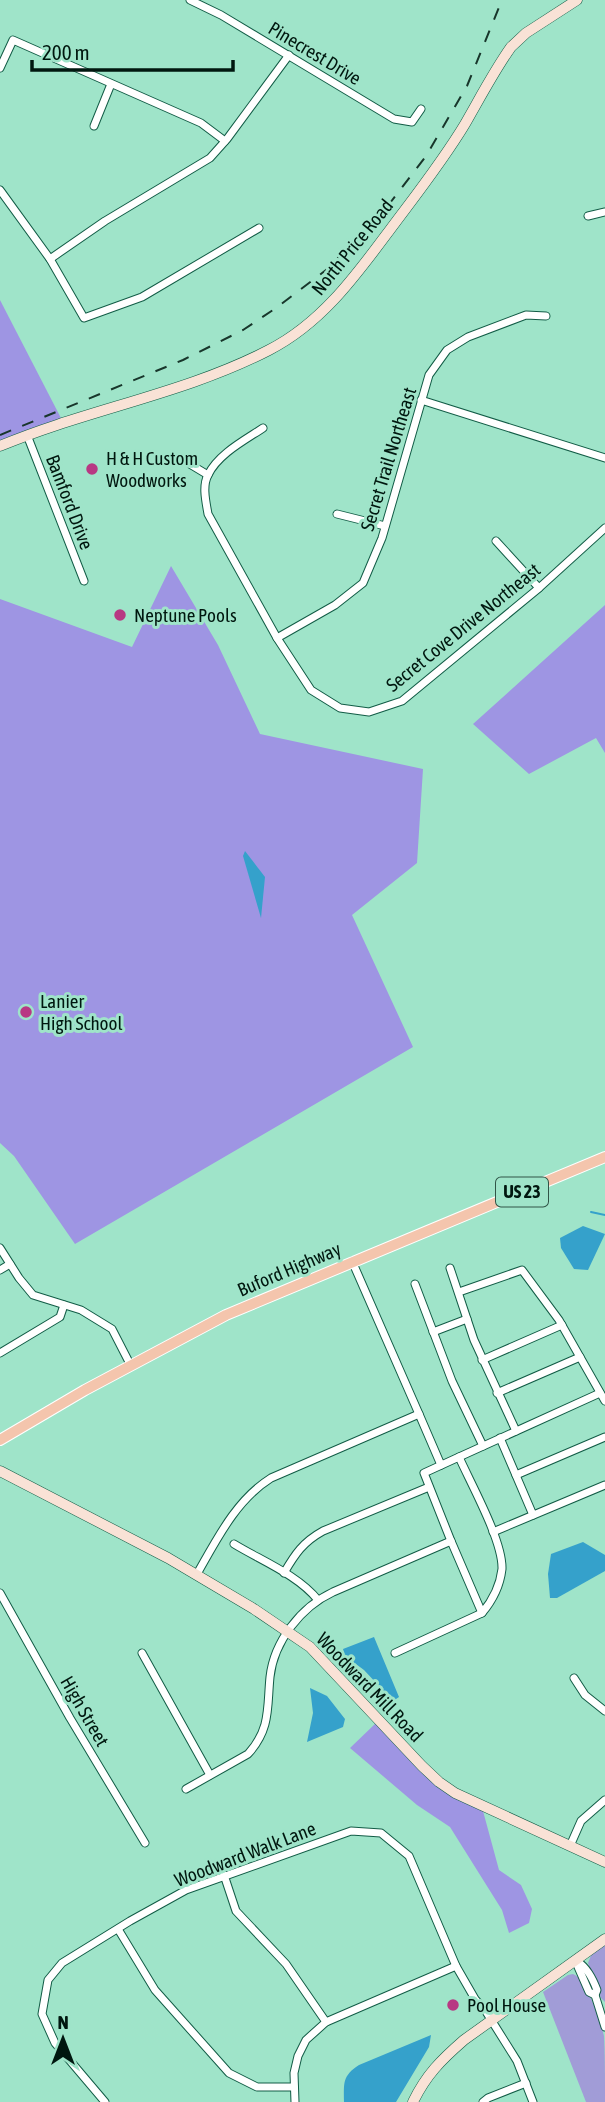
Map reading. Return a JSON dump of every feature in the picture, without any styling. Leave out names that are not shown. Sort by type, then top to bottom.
[{"type":"main road","name":"Buford Highway","points":[[0,1440],[131,1364],[226,1315],[605,1157]]},
{"type":"street","name":"Pinecrest Drive","points":[[190,0],[221,15],[394,119],[412,122],[421,109]]},
{"type":"street","name":"North Price Road","points":[[0,446],[229,369],[270,350],[300,331],[333,302],[363,267],[434,172],[511,47],[526,33],[577,0]]},
{"type":"street","points":[[0,68],[13,40],[201,123],[225,141]]},
{"type":"street","points":[[50,259],[105,221],[210,158],[289,55]]},
{"type":"street","points":[[94,126],[111,84]]},
{"type":"street","points":[[0,190],[50,259],[84,318],[142,297],[259,228]]},
{"type":"street","points":[[588,216],[605,212]]},
{"type":"street","name":"Secret Trail Northeast","points":[[277,638],[335,605],[363,583],[385,526],[429,375],[447,351],[468,337],[526,315],[545,316]]},
{"type":"street","points":[[421,400],[605,457]]},
{"type":"street","points":[[183,460],[208,475],[227,451],[262,428]]},
{"type":"street","name":"Bamford Drive","points":[[27,435],[84,581]]},
{"type":"street","name":"Secret Cove Drive Northeast","points":[[208,475],[205,492],[208,514],[277,638],[312,690],[340,708],[369,712],[402,701],[605,528]]},
{"type":"street","points":[[338,514],[385,526]]},
{"type":"street","points":[[496,541],[539,587]]},
{"type":"street","points":[[0,1248],[33,1295],[81,1310],[112,1329],[131,1364]]},
{"type":"street","points":[[352,1261],[441,1465]]},
{"type":"street","points":[[0,1270],[10,1264]]},
{"type":"street","points":[[450,1268],[482,1360],[516,1431]]},
{"type":"street","points":[[459,1292],[522,1270],[562,1325],[605,1401]]},
{"type":"street","points":[[415,1284],[452,1381],[483,1446]]},
{"type":"street","points":[[0,1353],[60,1317],[64,1305]]},
{"type":"street","points":[[433,1332],[467,1319]]},
{"type":"street","points":[[482,1360],[562,1325]]},
{"type":"street","points":[[497,1393],[580,1357]]},
{"type":"street","points":[[482,1613],[424,1473],[600,1393]]},
{"type":"street","points":[[197,1574],[223,1529],[257,1487],[271,1478],[419,1414]]},
{"type":"street","points":[[516,1475],[605,1437]]},
{"type":"street","points":[[500,1438],[533,1515]]},
{"type":"street","points":[[395,1653],[482,1613],[492,1600],[500,1582],[502,1566],[493,1532],[459,1457]]},
{"type":"street","name":"Woodward Mill Road","points":[[0,1471],[197,1574],[310,1647],[439,1782],[455,1793],[605,1862]]},
{"type":"street","points":[[493,1532],[605,1485]]},
{"type":"street","points":[[284,1573],[296,1551],[309,1539],[429,1487]]},
{"type":"street","points":[[186,1789],[248,1754],[260,1738],[268,1715],[272,1662],[287,1632],[305,1610],[333,1592],[451,1541]]},
{"type":"street","points":[[234,1544],[310,1590],[318,1601]]},
{"type":"street","name":"High Street","points":[[0,1593],[70,1718],[145,1843]]},
{"type":"street","points":[[142,1653],[210,1775]]},
{"type":"street","points":[[574,1678],[584,1695],[605,1711]]},
{"type":"street","points":[[570,1846],[581,1821],[605,1800]]},
{"type":"street","name":"Woodward Walk Lane","points":[[105,2102],[55,2043],[42,2014],[48,1980],[62,1964],[186,1891],[351,1830],[381,1833],[409,1856],[456,1966],[517,2062],[533,2102]]},
{"type":"street","points":[[224,1875],[236,1911],[286,1965],[326,2022]]},
{"type":"street","points":[[118,1929],[155,1990],[229,2073],[257,2087],[294,2087]]},
{"type":"street","points":[[413,2102],[424,2079],[442,2058],[605,1939]]},
{"type":"street","points":[[575,1959],[589,1992],[595,1996],[603,2013],[605,2027]]},
{"type":"street","points":[[295,2102],[294,2073],[298,2056],[306,2040],[326,2022],[456,1966]]},
{"type":"street","points":[[483,2102],[526,2083]]},
{"type":"shaded area","points":[[0,300],[63,422],[0,442]]},
{"type":"shaded area","points":[[171,566],[218,645],[260,734],[423,769],[417,863],[352,915],[413,1047],[75,1244],[14,1156],[0,1143],[0,599],[132,647]]},
{"type":"shaded area","points":[[605,605],[605,753],[596,738],[529,774],[473,724]]},
{"type":"shaded area","points":[[376,1723],[466,1803],[483,1811],[499,1870],[521,1885],[532,1909],[529,1923],[509,1933],[502,1910],[450,1827],[417,1805],[350,1748]]},
{"type":"shaded area","points":[[605,1945],[605,2002],[588,1963],[592,1953]]},
{"type":"shaded area","points":[[573,1974],[588,1992],[604,2036],[605,2102],[586,2102],[543,1992]]},
{"type":"water","points":[[245,851],[265,877],[261,918],[243,856]]},
{"type":"water","points":[[583,1226],[605,1234],[588,1270],[574,1269],[561,1248],[560,1238]]},
{"type":"water","points":[[583,1542],[605,1555],[605,1571],[557,1598],[550,1598],[548,1574],[551,1554]]},
{"type":"water","points":[[374,1637],[399,1697],[393,1701],[364,1670],[345,1656],[343,1649]]},
{"type":"water","points":[[310,1688],[327,1696],[345,1719],[343,1727],[307,1742],[313,1713]]},
{"type":"water","points":[[431,2035],[429,2047],[396,2102],[344,2102],[345,2080],[353,2069]]},
{"type":"waterway","points":[[591,1212],[605,1215]]},
{"type":"railway","points":[[0,435],[183,360],[243,330],[326,270],[390,203],[426,156],[467,86],[502,0]]},
{"type":"place","name":"H & H Custom Woodworks","points":[[92,469]]},
{"type":"place","name":"Neptune Pools","points":[[120,615]]},
{"type":"place","name":"Lanier High School","points":[[26,1012]]},
{"type":"place","name":"Pool House","points":[[453,2005]]}]
